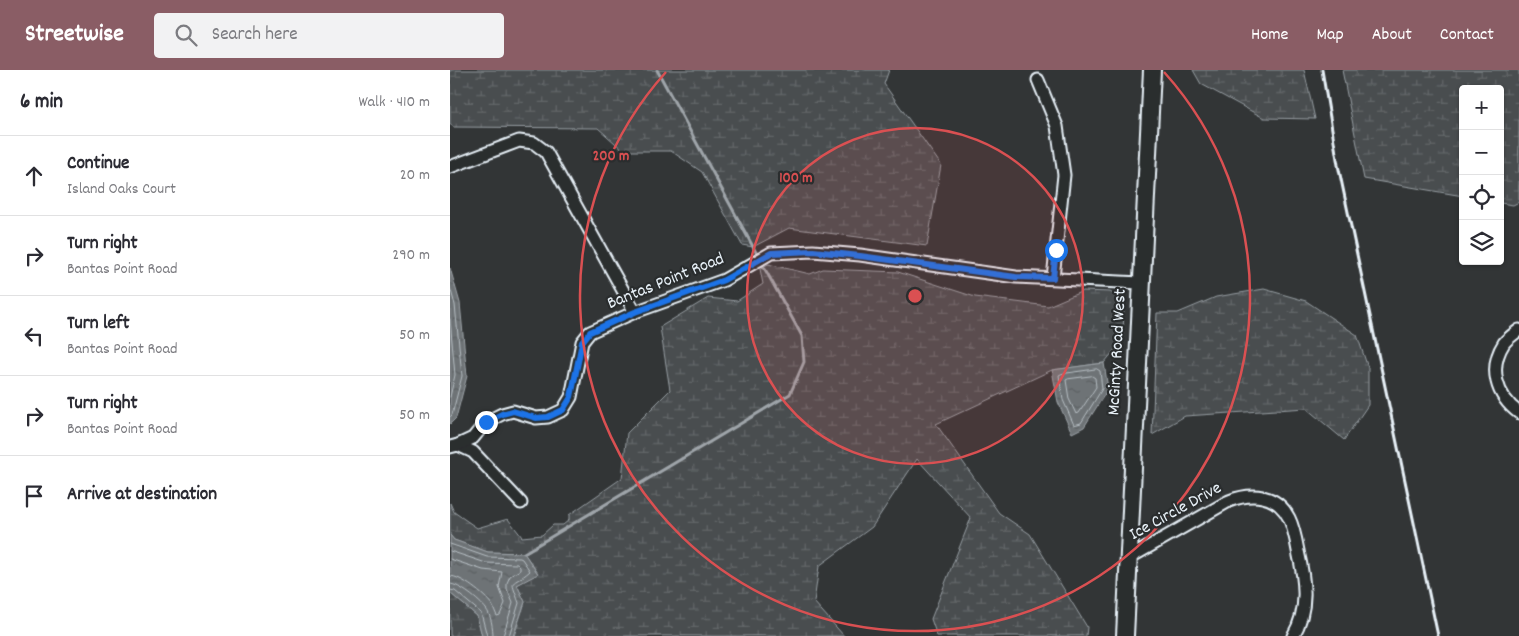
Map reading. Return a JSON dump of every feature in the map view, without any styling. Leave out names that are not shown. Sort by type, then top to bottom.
[{"type":"main road","name":"McGinty Road West","points":[[1125,636],[1152,70]]},
{"type":"street","points":[[1038,80],[1057,126],[1064,175],[1053,278]]},
{"type":"street","points":[[450,166],[519,141],[534,143],[546,152],[635,312]]},
{"type":"street","name":"Bantas Point Road","points":[[454,446],[473,438],[486,422],[502,414],[513,411],[536,418],[548,417],[563,410],[571,397],[582,342],[590,332],[635,312],[724,280],[771,253],[813,251],[1016,277],[1141,283]]},
{"type":"street","points":[[1519,330],[1505,342],[1495,368],[1496,383],[1502,396],[1510,406],[1519,412]]},
{"type":"street","points":[[454,446],[473,452],[522,503]]},
{"type":"street","name":"Ice Circle Drive","points":[[1129,558],[1229,501],[1242,496],[1256,496],[1268,499],[1280,506],[1288,516],[1294,529],[1303,574],[1304,610],[1292,636]]},
{"type":"green space","points":[[450,70],[889,70],[884,84],[941,165],[927,246],[789,228],[753,247],[742,245],[702,172],[671,151],[624,151],[598,128],[453,127],[450,123]]},
{"type":"green space","points":[[1193,70],[1304,70],[1315,119],[1264,118],[1201,84]]},
{"type":"green space","points":[[1342,70],[1519,70],[1519,202],[1513,205],[1504,204],[1504,85],[1459,85],[1459,195],[1364,179]]},
{"type":"green space","points":[[768,264],[810,274],[823,269],[898,272],[975,297],[1048,306],[1083,291],[1110,292],[1124,301],[1123,340],[1104,363],[1052,370],[936,424],[999,513],[1030,534],[1087,627],[1086,636],[937,636],[931,619],[971,518],[917,459],[872,527],[819,566],[814,602],[844,636],[514,636],[525,602],[517,585],[538,573],[524,553],[488,552],[454,540],[450,535],[450,503],[454,512],[477,528],[508,519],[522,537],[542,535],[553,525],[563,525],[569,520],[569,515],[622,478],[627,433],[670,390],[660,327],[708,298],[737,301],[763,284],[760,269]]},
{"type":"green space","points":[[1264,289],[1306,301],[1357,335],[1368,368],[1368,405],[1344,440],[1306,408],[1185,416],[1152,435],[1157,313],[1178,313],[1216,297]]},
{"type":"green space","points":[[450,593],[477,616],[482,636],[450,636]]},
{"type":"water","points":[[450,268],[460,303],[467,376],[456,418],[450,424]]},
{"type":"water","points":[[1104,363],[1108,389],[1084,427],[1072,433],[1058,402],[1052,370]]},
{"type":"water","points":[[450,535],[454,540],[488,552],[524,553],[538,574],[517,585],[525,602],[513,636],[482,636],[477,616],[450,593]]},
{"type":"waterway","points":[[657,70],[758,256]]},
{"type":"waterway","points":[[524,553],[790,394],[804,362],[802,336],[761,262]]},
{"type":"railway","points":[[1322,70],[1338,165],[1438,636]]},
{"type":"route","points":[[486,422],[513,411],[536,418],[548,417],[563,410],[571,397],[582,342],[590,332],[635,312],[724,280],[771,253],[813,251],[1016,277],[1053,278],[1056,250]]}]
